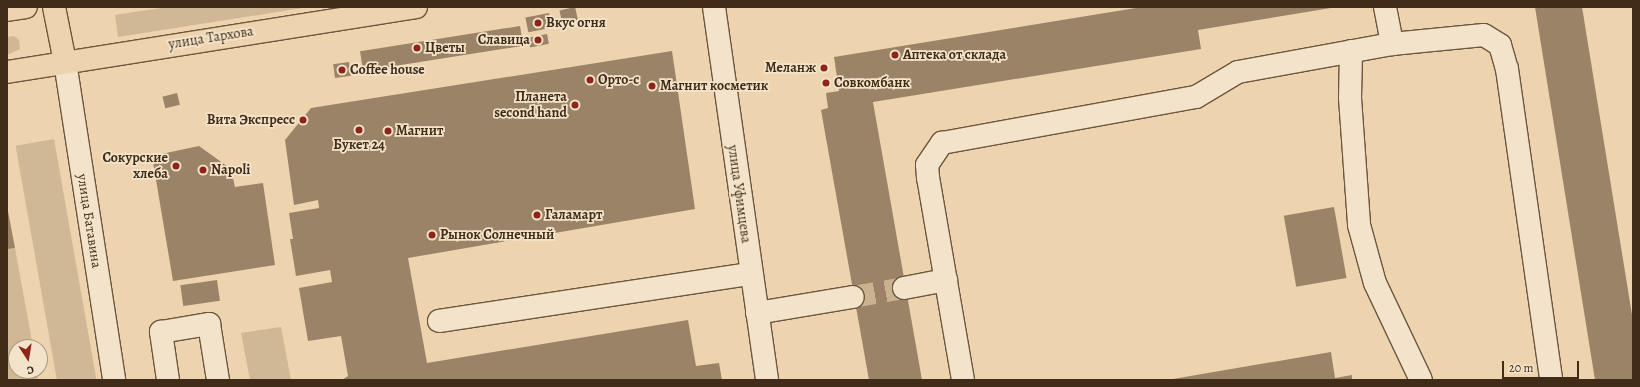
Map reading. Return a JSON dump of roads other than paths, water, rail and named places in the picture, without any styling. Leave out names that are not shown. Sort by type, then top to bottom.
[{"type":"main road","points":[[7,10],[26,7]]},
{"type":"main road","points":[[54,7],[65,62]]},
{"type":"main road","name":"улица Тархова","points":[[7,72],[416,7]]},
{"type":"street","name":"улица Уфимцева","points":[[714,7],[767,380]]},
{"type":"street","points":[[1385,7],[1392,44]]},
{"type":"street","points":[[963,380],[927,165],[942,143],[1196,98],[1238,72],[1392,44],[1484,35],[1500,45],[1507,69],[1551,380]]},
{"type":"street","points":[[1351,51],[1352,143],[1359,225],[1375,283],[1421,380]]},
{"type":"street","name":"улица Батавина","points":[[65,62],[114,380]]},
{"type":"street","points":[[439,321],[751,274]]},
{"type":"street","points":[[904,288],[946,280]]},
{"type":"street","points":[[757,314],[853,297]]},
{"type":"street","points":[[168,380],[161,332],[209,324],[218,380]]},
{"type":"tunnel","points":[[853,297],[904,288]]},
{"type":"place","name":"Вкус огня","points":[[538,23]]},
{"type":"place","name":"Славица","points":[[538,40]]},
{"type":"place","name":"Цветы","points":[[417,48]]},
{"type":"place","name":"Аптека от склада","points":[[895,55]]},
{"type":"place","name":"Меланж","points":[[824,68]]},
{"type":"place","name":"Coffee house","points":[[342,70]]},
{"type":"place","name":"Орто-с","points":[[590,80]]},
{"type":"place","name":"Совкомбанк","points":[[826,83]]},
{"type":"place","name":"Магнит косметик","points":[[652,86]]},
{"type":"place","name":"Планета second hand","points":[[575,105]]},
{"type":"place","name":"Вита Экспресс","points":[[303,120]]},
{"type":"place","name":"Букет 24","points":[[359,130]]},
{"type":"place","name":"Магнит","points":[[388,131]]},
{"type":"place","name":"Сокурские хлеба","points":[[176,166]]},
{"type":"place","name":"Napoli","points":[[203,170]]},
{"type":"place","name":"Галамарт","points":[[537,215]]},
{"type":"place","name":"Рынок Солнечный","points":[[432,235]]}]
